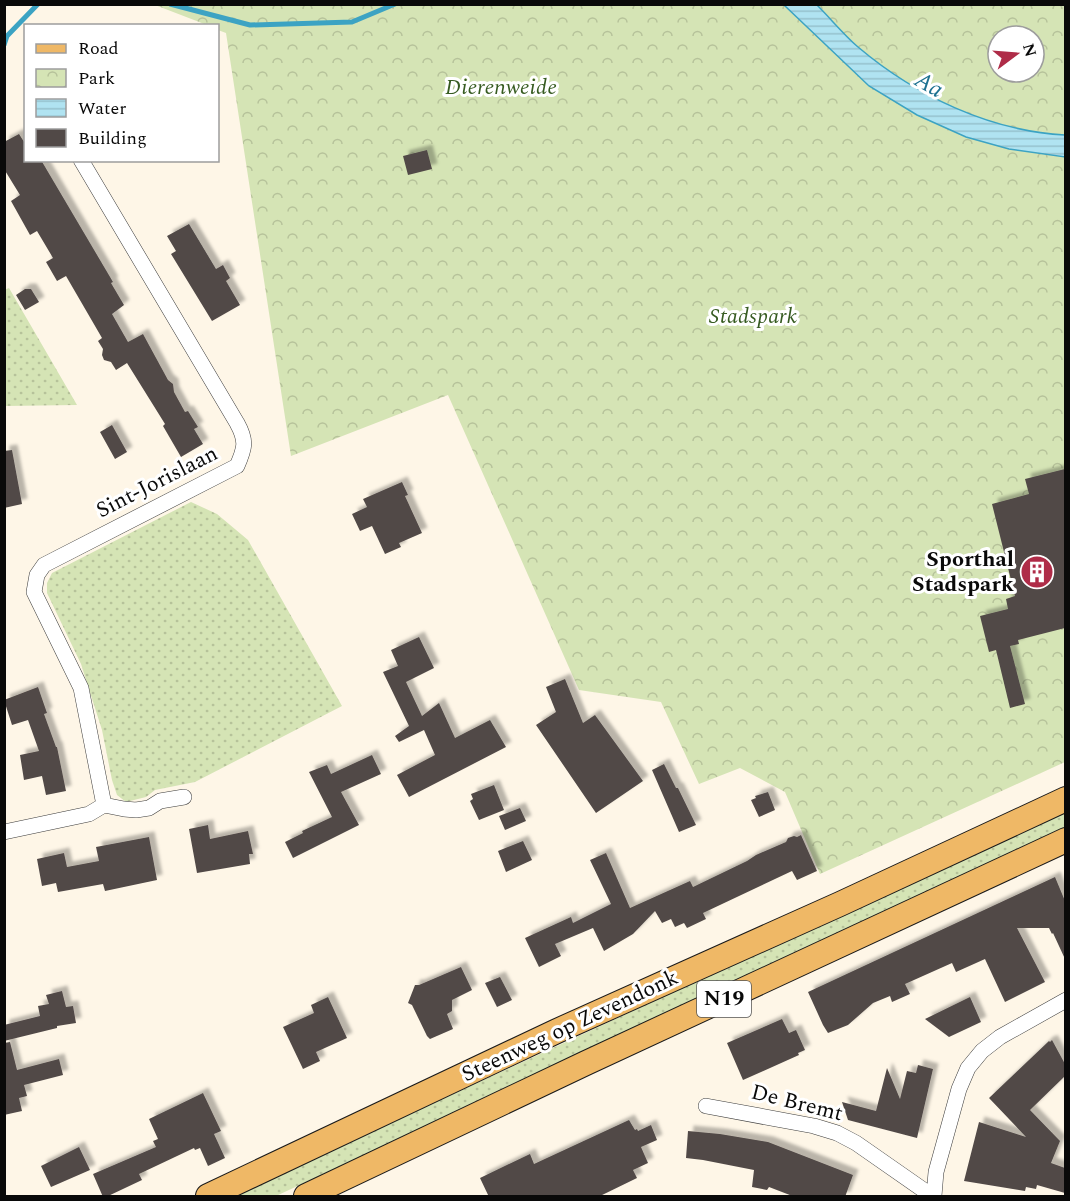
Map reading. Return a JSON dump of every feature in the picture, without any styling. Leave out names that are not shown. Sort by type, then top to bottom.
[{"type":"main road","name":"Steenweg op Zevendonk","points":[[208,1197],[557,1031],[829,909],[1065,799]]},
{"type":"main road","name":"Steenweg op Zevendonk","points":[[306,1197],[586,1063],[1065,840]]},
{"type":"street","name":"Sint-Jorislaan","points":[[82,162],[244,435],[242,454],[237,466],[45,565],[37,575],[34,592],[81,688],[104,805]]},
{"type":"street","points":[[4,832],[89,814],[104,805],[136,810],[160,801],[184,798]]},
{"type":"street","points":[[933,1197],[936,1172],[959,1089],[968,1068],[982,1051],[1000,1037],[1065,1000]]},
{"type":"street","name":"De Bremt","points":[[706,1106],[814,1126],[837,1133],[856,1143],[933,1197]]},
{"type":"green space","name":"Stadspark","points":[[155,5],[1065,5],[1065,762],[820,874],[785,792],[740,768],[699,784],[661,702],[579,690],[448,395],[291,456],[226,33],[219,30],[219,24],[204,24]]},
{"type":"green space","points":[[9,288],[77,405],[5,406],[4,290]]},
{"type":"green space","points":[[191,502],[217,514],[248,540],[342,706],[195,782],[155,790],[146,797],[126,802],[117,795],[102,730],[81,664],[47,593],[47,583],[52,573]]},
{"type":"green space","points":[[1065,811],[1065,830],[276,1196],[233,1196]]},
{"type":"water","points":[[784,5],[817,5],[853,42],[880,65],[904,81],[955,108],[1009,126],[1065,135],[1065,157],[1009,149],[966,137],[917,115],[869,86]]},
{"type":"building","points":[[19,134],[24,142],[24,162],[42,162],[113,282],[111,283],[124,305],[112,314],[128,342],[143,334],[168,380],[173,384],[174,392],[185,412],[188,411],[198,427],[194,429],[203,444],[181,457],[163,426],[165,424],[127,363],[116,370],[111,362],[104,360],[103,349],[98,341],[102,338],[66,276],[57,281],[46,262],[53,258],[37,231],[30,235],[11,201],[20,195],[4,169],[4,142]]},
{"type":"building","points":[[427,150],[432,169],[408,175],[403,156]]},
{"type":"building","points":[[189,224],[216,269],[223,265],[230,278],[226,281],[240,305],[212,321],[171,254],[176,251],[167,236]]},
{"type":"building","points":[[25,289],[31,289],[39,302],[25,310],[16,295]]},
{"type":"building","points":[[112,425],[127,452],[115,459],[100,432]]},
{"type":"building","points":[[12,450],[22,504],[4,508],[4,451]]},
{"type":"building","name":"Sporthal Stadspark","points":[[1065,469],[1065,628],[1018,640],[1019,644],[1010,646],[1025,704],[1010,708],[996,650],[989,652],[980,616],[1008,609],[1006,599],[1015,596],[992,504],[1029,494],[1025,479]]},
{"type":"building","points":[[402,482],[408,495],[405,496],[422,533],[399,543],[401,547],[385,554],[372,526],[360,531],[352,514],[367,507],[363,499]]},
{"type":"building","points":[[419,637],[434,668],[406,682],[422,716],[439,703],[455,738],[490,720],[506,747],[409,797],[397,775],[435,755],[424,730],[399,742],[395,736],[409,726],[383,672],[398,666],[391,650]]},
{"type":"building","points":[[565,679],[583,723],[595,715],[643,781],[596,813],[536,725],[556,712],[546,687]]},
{"type":"building","points":[[38,687],[47,713],[44,714],[57,747],[66,791],[46,795],[42,776],[24,780],[20,755],[39,751],[28,720],[12,725],[4,700]]},
{"type":"building","points":[[372,755],[381,774],[341,792],[359,825],[293,858],[285,842],[332,817],[309,772],[327,765],[331,774]]},
{"type":"building","points":[[664,764],[696,825],[679,832],[652,770]]},
{"type":"building","points":[[494,785],[504,810],[479,820],[470,801],[473,799],[471,794]]},
{"type":"building","points":[[768,792],[775,810],[759,817],[751,800],[756,798],[755,796]]},
{"type":"building","points":[[520,808],[526,821],[505,830],[499,816]]},
{"type":"building","points":[[208,825],[210,839],[248,831],[253,854],[249,854],[250,864],[197,873],[189,829]]},
{"type":"building","points":[[801,835],[817,871],[797,880],[792,871],[703,913],[706,919],[687,928],[684,923],[675,927],[671,919],[662,923],[655,911],[633,934],[604,951],[593,928],[555,944],[561,956],[539,967],[525,938],[571,917],[573,923],[611,904],[590,860],[606,853],[630,908],[690,881],[693,887],[786,842],[788,838]]},
{"type":"building","points":[[149,837],[157,880],[105,891],[103,884],[58,892],[56,883],[42,886],[37,859],[64,853],[67,867],[99,861],[96,847]]},
{"type":"building","points":[[523,841],[532,860],[506,872],[498,851]]},
{"type":"building","points":[[1055,877],[1065,901],[1065,959],[1049,928],[1017,928],[1045,982],[1005,1002],[985,959],[956,972],[952,963],[905,984],[910,994],[892,1002],[890,996],[873,1003],[848,1025],[828,1033],[808,992]]},
{"type":"building","points":[[461,967],[472,990],[452,1000],[452,1011],[447,1014],[453,1029],[430,1039],[412,1005],[408,1003],[415,985]]},
{"type":"building","points":[[500,977],[512,1000],[497,1007],[485,983]]},
{"type":"building","points":[[62,991],[66,1007],[73,1006],[76,1023],[4,1041],[4,1025],[40,1016],[38,1006],[49,1004],[46,995]]},
{"type":"building","points":[[328,997],[347,1038],[316,1052],[320,1061],[303,1069],[283,1027],[314,1013],[311,1005]]},
{"type":"building","points":[[970,997],[981,1022],[949,1037],[925,1019]]},
{"type":"building","points":[[782,1019],[789,1033],[796,1030],[805,1050],[798,1053],[799,1055],[743,1080],[727,1043]]},
{"type":"building","points":[[1052,1040],[1065,1064],[1065,1076],[1030,1110],[1060,1141],[1051,1163],[1065,1168],[1065,1193],[1037,1185],[1036,1189],[1026,1187],[1025,1191],[964,1181],[979,1122],[1026,1137],[989,1098]]},
{"type":"building","points":[[10,1042],[17,1070],[59,1059],[63,1075],[24,1085],[27,1096],[19,1098],[22,1111],[4,1115],[4,1043]]},
{"type":"building","points":[[918,1065],[933,1069],[917,1138],[848,1120],[842,1102],[876,1111],[887,1068],[900,1099],[907,1071],[916,1073]]},
{"type":"building","points":[[203,1093],[221,1131],[214,1134],[225,1158],[208,1166],[200,1148],[195,1150],[194,1148],[139,1174],[142,1180],[103,1197],[93,1174],[156,1147],[153,1141],[158,1139],[149,1119]]},
{"type":"building","points":[[629,1120],[638,1131],[651,1125],[657,1140],[641,1147],[648,1163],[633,1170],[637,1178],[598,1197],[489,1197],[480,1178],[530,1154],[534,1164]]},
{"type":"building","points":[[688,1131],[768,1142],[853,1175],[845,1197],[795,1197],[769,1187],[767,1190],[752,1187],[754,1170],[686,1158]]},
{"type":"building","points":[[79,1147],[90,1170],[51,1187],[41,1166]]},
{"type":"waterway","name":"Aa","points":[[4,45],[7,36],[38,4]]},
{"type":"waterway","name":"Aa","points":[[170,4],[250,25],[352,22],[395,4]]},
{"type":"place","name":"Sporthal Stadspark","points":[[1037,572]]},
{"type":"park label","name":"Dierenweide","points":[[501,87]]}]
